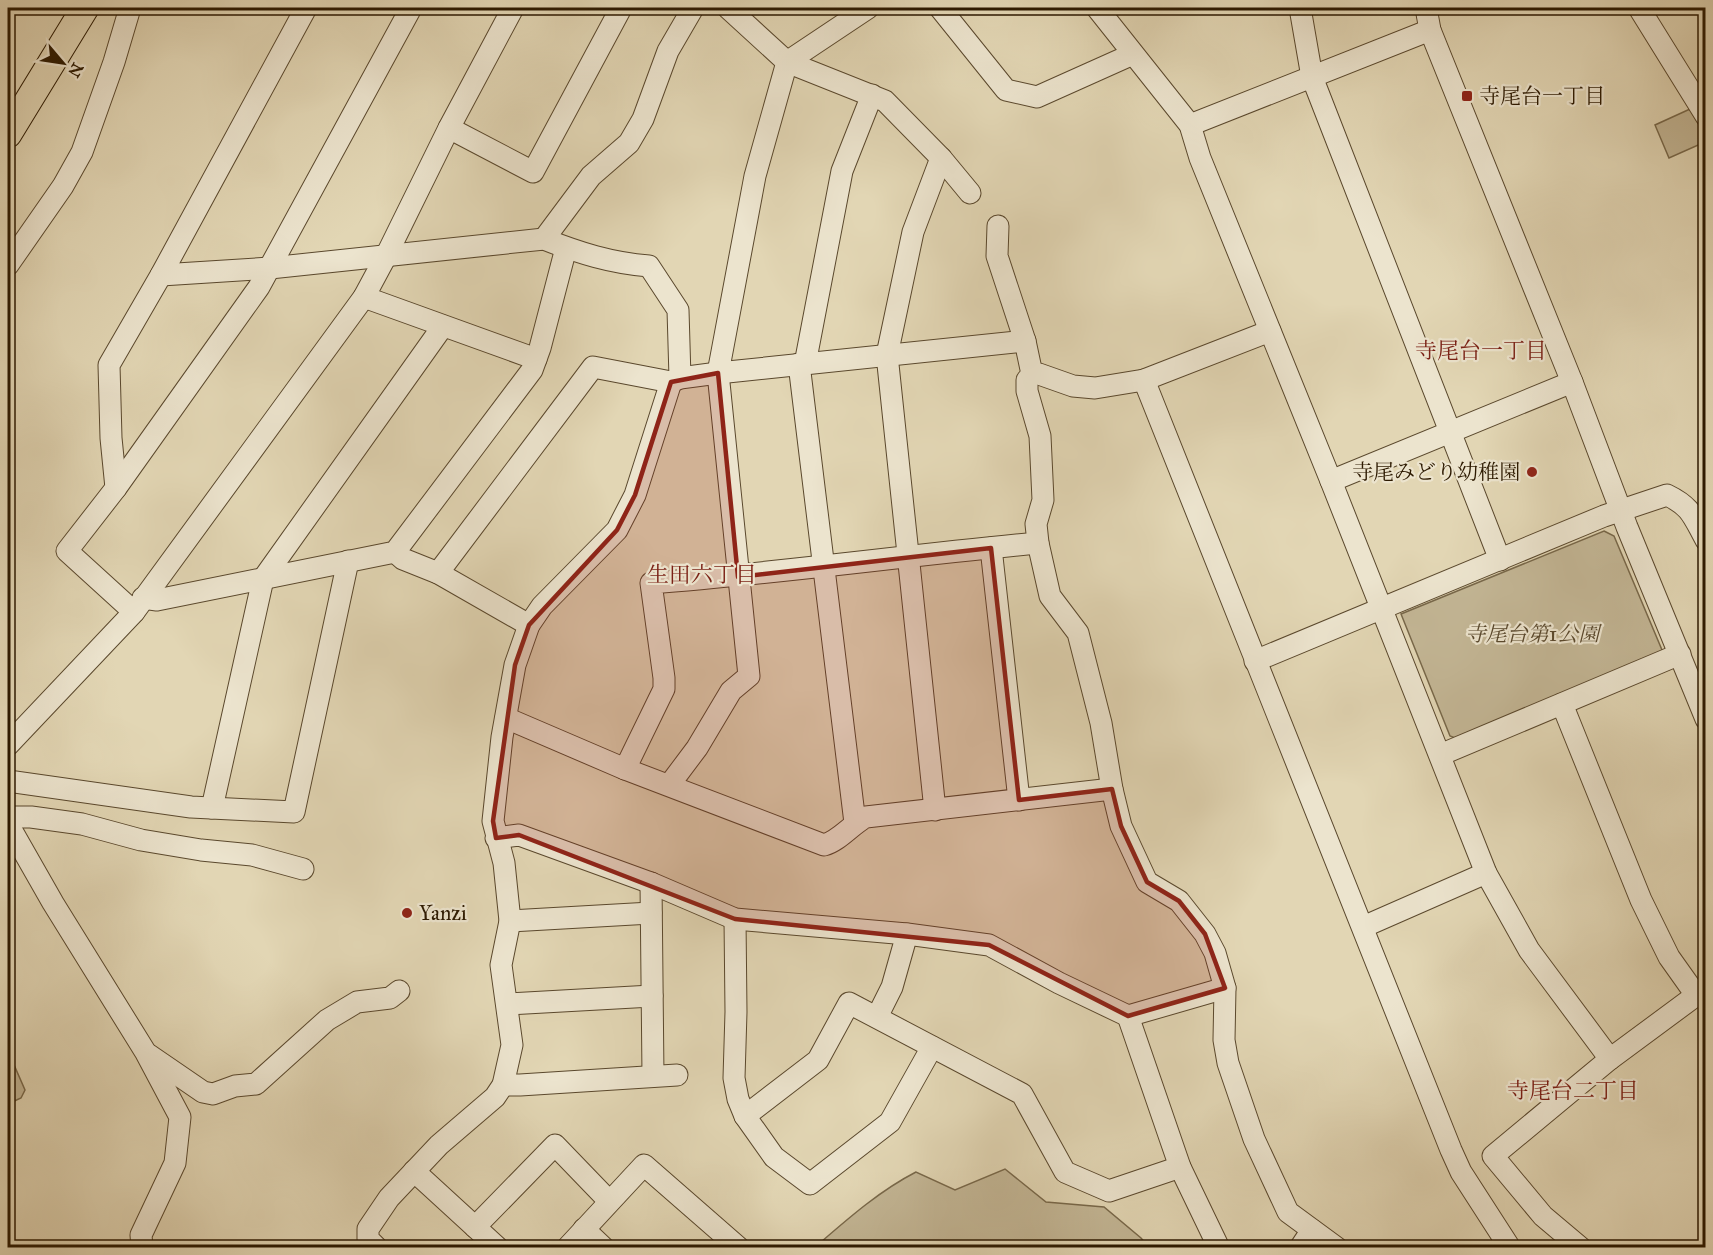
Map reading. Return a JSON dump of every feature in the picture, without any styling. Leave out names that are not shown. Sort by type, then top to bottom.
[{"type":"main road","points":[[8,134],[85,8]]},
{"type":"street","points":[[8,265],[63,186],[82,152],[114,62],[130,8]]},
{"type":"street","points":[[116,488],[110,417],[109,365],[306,8]]},
{"type":"street","points":[[139,605],[67,551],[116,488],[259,287],[411,8]]},
{"type":"street","points":[[8,745],[139,605],[364,297],[448,128],[513,8]]},
{"type":"street","points":[[448,128],[533,172],[621,8]]},
{"type":"street","points":[[544,238],[591,176],[629,143],[643,119],[669,51],[693,8]]},
{"type":"street","points":[[728,8],[787,62],[885,101],[941,158],[970,193]]},
{"type":"street","points":[[670,784],[697,748],[731,691],[749,676],[718,373],[755,176],[787,62],[868,8]]},
{"type":"street","points":[[940,8],[1006,90],[1037,97],[1133,54]]},
{"type":"street","points":[[1097,8],[1190,125],[1200,158],[1486,873],[1529,950],[1610,1059]]},
{"type":"street","points":[[1300,8],[1312,77],[1500,560]]},
{"type":"street","points":[[1426,8],[1430,30],[1572,382],[1620,510],[1706,719]]},
{"type":"street","points":[[1639,8],[1706,116]]},
{"type":"street","points":[[1190,125],[1430,30]]},
{"type":"street","points":[[855,823],[823,567],[802,364],[842,171],[872,95]]},
{"type":"street","points":[[935,810],[887,355],[912,232],[941,158]]},
{"type":"street","points":[[998,226],[997,256],[1025,341],[1032,374],[1028,380],[1027,391],[1040,436],[1043,500],[1036,524],[1038,543],[1050,596],[1078,633],[1101,723],[1121,826],[1147,882],[1179,901],[1205,934],[1215,952],[1225,988],[1224,1040],[1228,1063],[1254,1139],[1288,1212],[1337,1248]]},
{"type":"street","points":[[161,274],[270,268],[544,238],[566,248],[617,263],[649,266],[678,310],[675,380],[635,495],[617,530],[542,606],[529,625],[514,665],[502,737],[493,821],[504,863],[510,921],[501,964],[512,1045],[503,1085],[495,1096],[439,1145],[389,1198],[368,1229],[368,1239],[377,1248]]},
{"type":"street","points":[[139,605],[394,552],[532,370],[566,248]]},
{"type":"street","points":[[364,297],[536,359]]},
{"type":"street","points":[[212,808],[263,579],[443,326]]},
{"type":"street","points":[[1032,374],[1039,374],[1072,386],[1095,388],[1144,380],[1270,331]]},
{"type":"street","points":[[438,573],[593,367],[675,380],[718,373],[1025,341]]},
{"type":"street","points":[[1144,380],[1435,1113],[1461,1172],[1510,1248]]},
{"type":"street","points":[[1331,481],[1572,382]]},
{"type":"street","points":[[1255,661],[1620,510],[1667,495],[1682,502],[1694,514],[1706,540]]},
{"type":"street","points":[[625,769],[664,689],[651,584],[738,577],[908,555],[1038,543]]},
{"type":"street","points":[[991,548],[1019,800]]},
{"type":"street","points":[[394,552],[403,559],[438,573],[529,625]]},
{"type":"street","points":[[8,781],[191,807],[294,812],[348,561]]},
{"type":"street","points":[[1440,755],[1680,654]]},
{"type":"street","points":[[1562,704],[1641,900],[1669,957],[1701,991],[1610,1059],[1493,1156],[1544,1216],[1581,1248]]},
{"type":"street","points":[[506,718],[625,769],[670,784],[824,845],[866,817],[1112,789]]},
{"type":"street","points":[[8,817],[31,817],[82,824],[151,841],[201,850],[252,855],[303,870]]},
{"type":"street","points":[[8,824],[53,903],[146,1053],[180,1117],[175,1163],[141,1235],[142,1248]]},
{"type":"street","points":[[496,838],[519,835],[651,883],[735,919],[907,934],[989,945],[1059,983],[1128,1016],[1225,988]]},
{"type":"street","points":[[1363,927],[1486,873]]},
{"type":"street","points":[[651,883],[652,1076]]},
{"type":"street","points":[[510,921],[651,914]]},
{"type":"street","points":[[735,919],[734,1078],[744,1116],[774,1157],[810,1184],[891,1122],[932,1047]]},
{"type":"street","points":[[877,1017],[892,987],[907,934]]},
{"type":"street","points":[[146,1053],[203,1092],[213,1094],[235,1086],[256,1084],[327,1020],[357,1002],[390,998],[399,991]]},
{"type":"street","points":[[508,1004],[652,996]]},
{"type":"street","points":[[744,1116],[819,1060],[849,1004],[1022,1094],[1065,1172],[1109,1191],[1180,1167]]},
{"type":"street","points":[[1128,1016],[1180,1167],[1220,1248]]},
{"type":"street","points":[[503,1085],[520,1086],[677,1075]]},
{"type":"street","points":[[475,1227],[555,1145],[609,1201]]},
{"type":"street","points":[[567,1248],[644,1165],[739,1248]]},
{"type":"street","points":[[414,1171],[498,1248]]},
{"type":"street","points":[[584,1229],[604,1248]]},
{"type":"street","points":[[1300,1248],[1312,1230]]},
{"type":"highlighted area","points":[[718,373],[738,577],[991,548],[1019,800],[1112,789],[1121,826],[1147,882],[1179,901],[1205,934],[1225,988],[1128,1016],[989,945],[735,919],[519,835],[496,838],[493,821],[515,665],[529,625],[617,530],[635,495],[671,382]]},
{"type":"green space","points":[[1690,109],[1705,136],[1705,142],[1669,158],[1655,125]]},
{"type":"green space","name":"寺尾台第1公園","points":[[1604,531],[1614,536],[1662,650],[1659,656],[1455,738],[1450,736],[1401,614]]},
{"type":"green space","points":[[8,1055],[25,1090],[21,1098],[8,1104]]},
{"type":"green space","points":[[1005,1169],[1046,1202],[1104,1207],[1149,1247],[830,1248],[821,1242],[878,1195],[916,1172],[955,1190]]},
{"type":"place","name":"寺尾台一丁目","points":[[1467,96]]},
{"type":"place","name":"寺尾みどり幼稚園","points":[[1532,472]]},
{"type":"place","name":"Yanzi","points":[[407,913]]},
{"type":"district","name":"寺尾台一丁目","points":[[1481,350]]},
{"type":"district","name":"生田六丁目","points":[[702,574]]},
{"type":"district","name":"寺尾台二丁目","points":[[1573,1090]]}]
